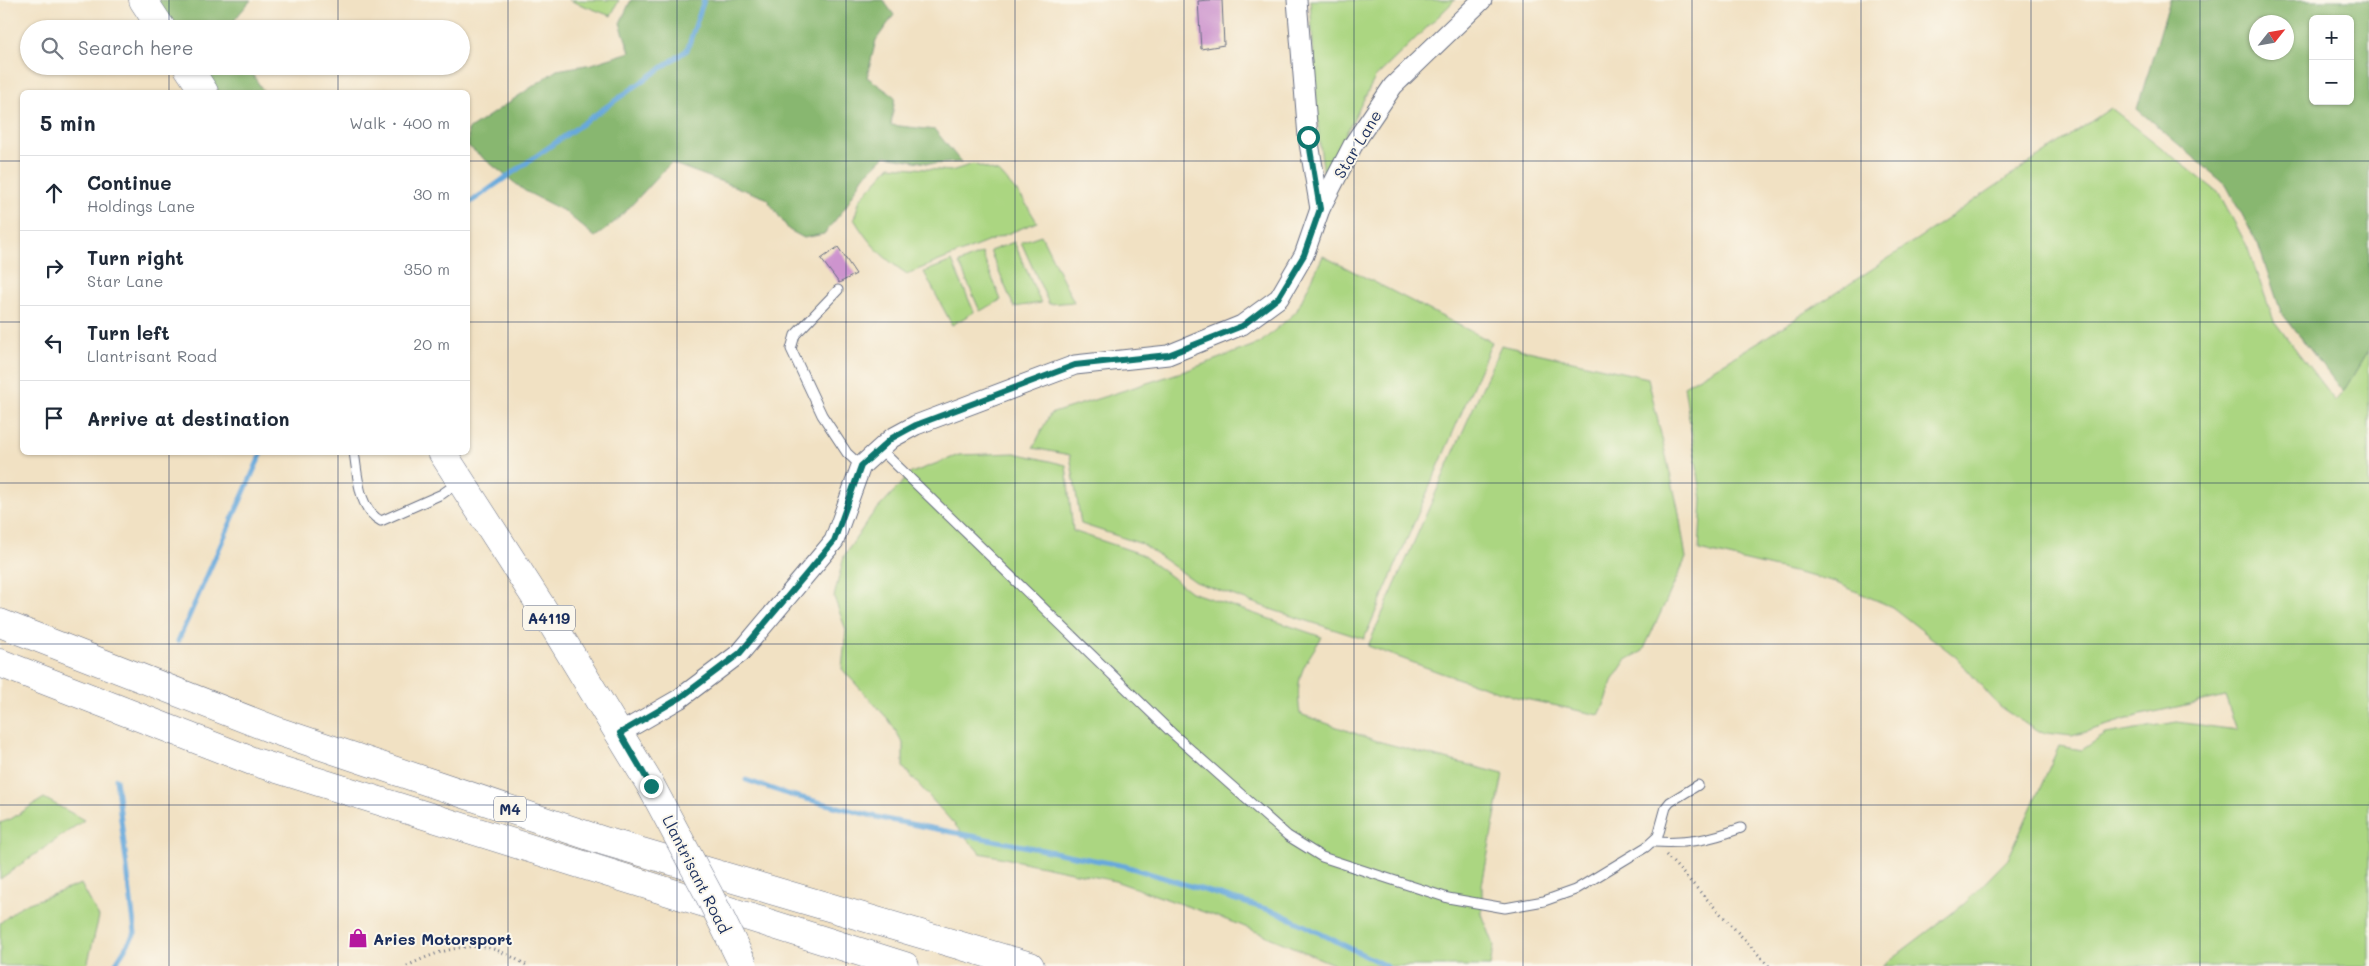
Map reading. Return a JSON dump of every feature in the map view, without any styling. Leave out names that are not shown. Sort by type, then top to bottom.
[{"type":"main road","points":[[143,0],[156,20]]},
{"type":"main road","points":[[192,75],[203,90]]},
{"type":"main road","name":"Llantrisant Road","points":[[444,455],[620,733],[651,786],[708,893],[744,966]]},
{"type":"main road","name":"M4","points":[[0,622],[277,731],[595,838],[1030,966]]},
{"type":"main road","name":"M4","points":[[0,663],[252,761],[905,966]]},
{"type":"street","points":[[1297,0],[1308,137],[1320,209]]},
{"type":"street","name":"Star Lane","points":[[620,733],[680,698],[740,653],[834,541],[861,466],[879,448],[916,425],[1075,365],[1168,355],[1242,326],[1278,298],[1304,255],[1320,209],[1353,145],[1393,86],[1482,0]]},
{"type":"lane","points":[[838,290],[795,335],[792,349],[822,414],[842,446],[861,466]]},
{"type":"lane","points":[[879,448],[1172,733],[1288,836],[1322,857],[1448,898],[1505,908],[1544,901],[1575,890],[1654,842],[1670,802],[1698,784]]},
{"type":"lane","points":[[355,455],[366,508],[381,521],[442,494],[461,480]]},
{"type":"lane","points":[[1654,842],[1679,844],[1710,839],[1740,828]]},
{"type":"path","points":[[1654,842],[1768,966]]},
{"type":"path","points":[[407,966],[426,956],[460,948],[487,947],[528,966]]},
{"type":"green space","points":[[156,0],[251,0],[235,20],[170,20]]},
{"type":"green space","points":[[569,0],[619,0],[611,16]]},
{"type":"green space","points":[[631,0],[883,0],[894,15],[876,40],[867,77],[895,97],[891,125],[935,130],[961,162],[933,164],[885,156],[863,177],[845,208],[824,234],[804,238],[789,230],[766,198],[671,163],[615,222],[595,237],[564,211],[525,191],[470,148],[470,129],[557,70],[592,64],[630,52],[620,23]]},
{"type":"green space","points":[[1310,0],[1455,0],[1375,78],[1324,175],[1319,138]]},
{"type":"green space","points":[[2170,0],[2369,0],[2369,349],[2343,392],[2281,312],[2258,244],[2226,185],[2137,109]]},
{"type":"green space","points":[[207,75],[253,75],[263,90],[218,90]]},
{"type":"green space","points":[[2111,108],[2219,193],[2247,246],[2274,321],[2335,401],[2343,392],[2369,349],[2369,966],[1882,966],[1964,904],[2008,859],[2059,746],[2082,750],[2106,734],[2177,722],[2237,730],[2225,696],[2137,716],[2072,736],[2038,732],[2000,707],[1956,657],[1892,607],[1832,581],[1699,550],[1702,499],[1684,386],[1847,286]]},
{"type":"green space","points":[[973,164],[1000,173],[1023,199],[1037,222],[907,274],[877,250],[854,219],[860,199],[890,166],[951,171]]},
{"type":"green space","points":[[1041,235],[1074,302],[1049,304],[1021,242]]},
{"type":"green space","points":[[1014,242],[1041,303],[1014,307],[990,251]]},
{"type":"green space","points":[[982,253],[1001,300],[980,311],[959,263]]},
{"type":"green space","points":[[1323,256],[1492,342],[1364,639],[1276,611],[1196,582],[1142,544],[1081,524],[1070,455],[1033,448],[1050,414],[1188,370],[1260,343],[1296,312]]},
{"type":"green space","points":[[952,261],[974,312],[952,325],[924,272]]},
{"type":"green space","points":[[1501,345],[1648,378],[1678,508],[1686,558],[1643,651],[1626,660],[1612,681],[1607,699],[1599,715],[1516,697],[1444,674],[1368,646]]},
{"type":"green space","points":[[1015,453],[1066,465],[1073,531],[1141,554],[1191,592],[1322,637],[1309,657],[1299,681],[1300,714],[1377,741],[1503,774],[1482,885],[1482,914],[1494,945],[1490,966],[1338,966],[1238,924],[1115,881],[980,853],[903,767],[903,743],[889,720],[842,669],[846,630],[834,597],[844,556],[871,516],[911,473],[959,455]]},
{"type":"green space","points":[[44,798],[84,820],[0,879],[0,823],[11,819]]},
{"type":"green space","points":[[81,884],[99,917],[87,966],[0,966],[0,923],[21,906]]},
{"type":"building","points":[[1222,0],[1224,45],[1201,49],[1198,1]]},
{"type":"building","points":[[838,247],[856,274],[839,283],[821,259]]},
{"type":"waterway","points":[[470,203],[687,50],[704,0]]},
{"type":"waterway","points":[[178,641],[261,455]]},
{"type":"waterway","points":[[114,966],[135,933],[116,779]]},
{"type":"waterway","points":[[746,780],[787,794],[885,819],[1125,866],[1279,913],[1386,966]]},
{"type":"place","name":"Aries Motorsport","points":[[358,938]]},
{"type":"route","points":[[651,786],[620,733],[680,698],[740,653],[834,541],[861,466],[879,448],[892,438],[916,425],[1075,365],[1168,355],[1242,326],[1278,298],[1304,255],[1320,209],[1308,137]]}]
